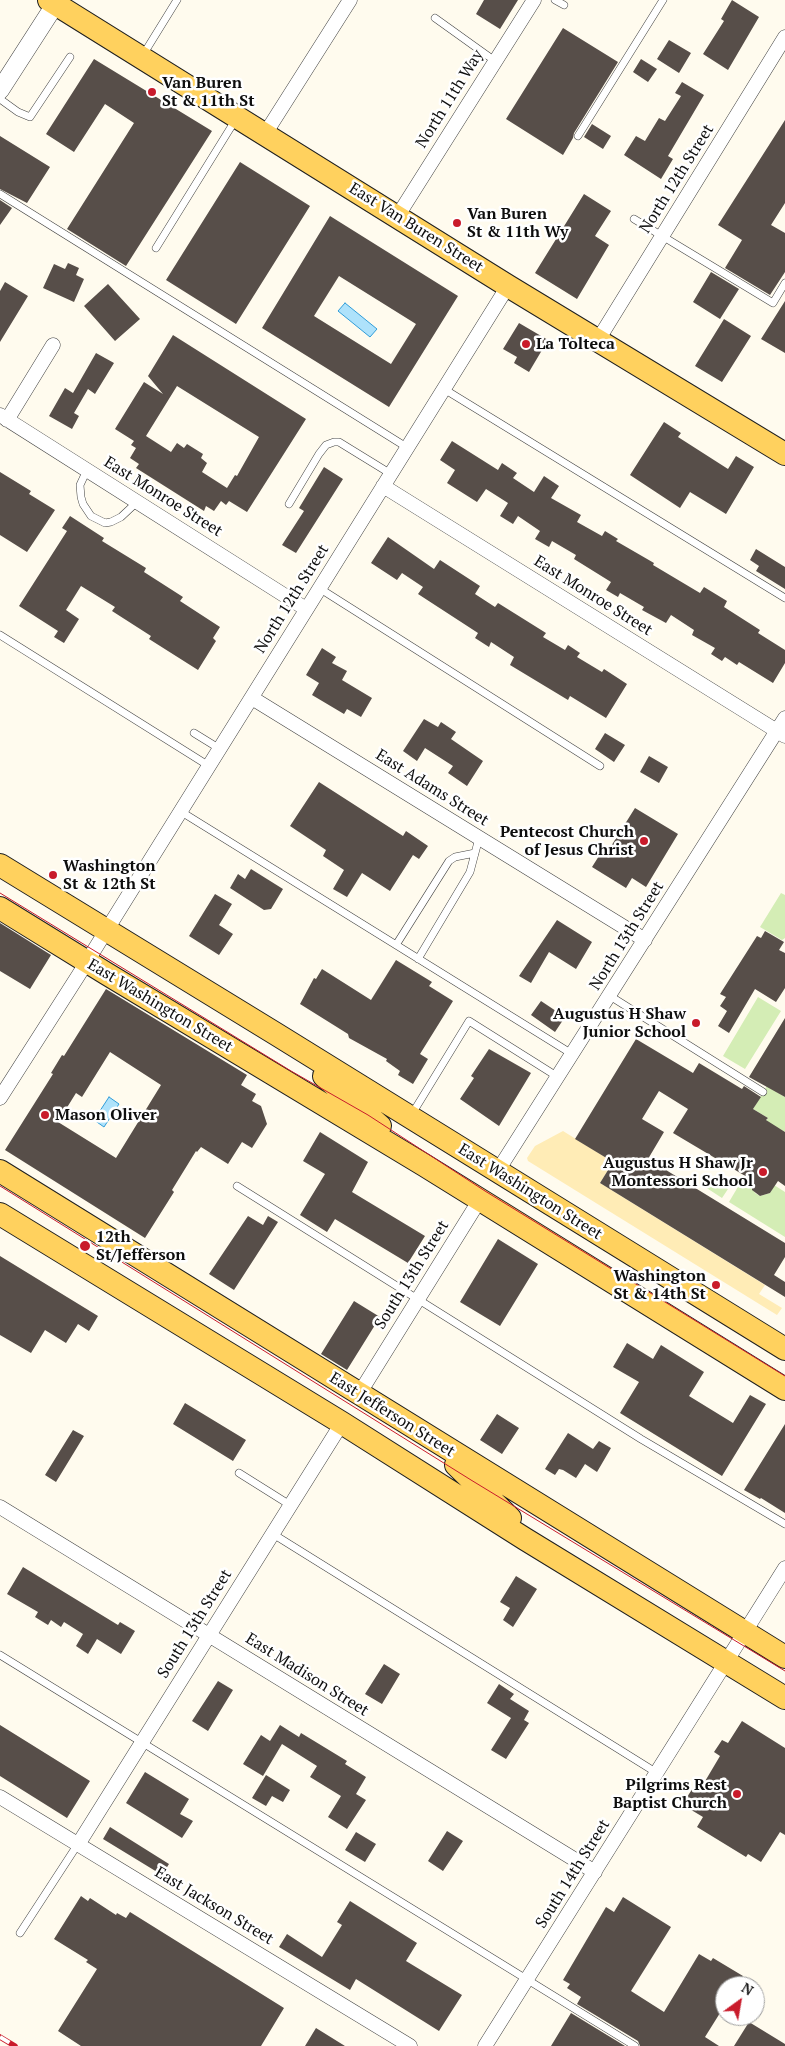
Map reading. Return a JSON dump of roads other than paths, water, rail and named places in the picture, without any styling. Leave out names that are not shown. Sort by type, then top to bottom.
[{"type":"main road","name":"East Van Buren Street","points":[[54,1],[508,286],[785,454]]},
{"type":"main road","name":"East Washington Street","points":[[0,865],[784,1348]]},
{"type":"main road","name":"East Washington Street","points":[[0,908],[424,1165],[785,1389]]},
{"type":"main road","name":"East Washington Street","points":[[276,1034],[424,1165]]},
{"type":"main road","name":"East Jefferson Street","points":[[0,1171],[785,1657]]},
{"type":"main road","name":"East Jefferson Street","points":[[0,1214],[342,1423],[785,1698]]},
{"type":"main road","points":[[423,1434],[541,1548]]},
{"type":"street","points":[[265,134],[350,0]]},
{"type":"street","name":"North 11th Way","points":[[397,217],[534,0]]},
{"type":"street","points":[[0,90],[54,1]]},
{"type":"street","name":"North 12th Street","points":[[598,340],[785,37]]},
{"type":"street","name":"North 12th Street","points":[[0,1098],[87,962],[508,286]]},
{"type":"street","points":[[3,417],[53,345]]},
{"type":"street","name":"East Monroe Street","points":[[3,417],[306,609]]},
{"type":"street","name":"East Monroe Street","points":[[383,486],[781,734]]},
{"type":"street","name":"East Adams Street","points":[[252,698],[645,940]]},
{"type":"street","name":"North 13th Street","points":[[497,1172],[645,940],[781,734],[785,718]]},
{"type":"street","name":"South 13th Street","points":[[359,1394],[479,1200]]},
{"type":"street","name":"South 13th Street","points":[[78,1843],[342,1423]]},
{"type":"street","name":"East Madison Street","points":[[0,1507],[595,1872]]},
{"type":"street","name":"South 14th Street","points":[[485,2046],[785,1568]]},
{"type":"street","name":"East Jackson Street","points":[[0,1797],[410,2046]]},
{"type":"lane","points":[[141,57],[177,0]]},
{"type":"lane","points":[[555,0],[564,5]]},
{"type":"lane","points":[[578,136],[663,0]]},
{"type":"lane","points":[[435,18],[495,60]]},
{"type":"lane","points":[[0,99],[18,112],[30,117],[70,58]]},
{"type":"lane","points":[[156,248],[237,116]]},
{"type":"lane","points":[[0,194],[408,448]]},
{"type":"lane","points":[[634,219],[773,303],[785,284]]},
{"type":"lane","points":[[444,389],[785,598]]},
{"type":"lane","points":[[289,504],[326,445],[334,442],[339,442],[391,474]]},
{"type":"lane","points":[[87,470],[80,485],[80,496],[91,516],[105,523],[111,522],[121,517],[137,502]]},
{"type":"lane","points":[[319,588],[600,766]]},
{"type":"lane","points":[[0,635],[209,766]]},
{"type":"lane","points":[[194,733],[220,749]]},
{"type":"lane","points":[[180,811],[572,1054]]},
{"type":"lane","points":[[418,959],[470,872],[479,838]]},
{"type":"lane","points":[[396,945],[449,861],[454,857],[475,853]]},
{"type":"lane","points":[[610,996],[763,1092]]},
{"type":"lane","points":[[410,1117],[469,1021],[558,1077]]},
{"type":"lane","points":[[237,1186],[633,1433],[785,1524]]},
{"type":"lane","points":[[240,1473],[290,1505]]},
{"type":"lane","points":[[272,1534],[657,1773]]},
{"type":"lane","points":[[0,1655],[635,2046]]},
{"type":"lane","points":[[20,1934],[78,1843]]},
{"type":"water","points":[[345,303],[377,329],[370,337],[338,311]]},
{"type":"water","points":[[109,1097],[119,1104],[104,1127],[94,1120]]},
{"type":"tram line","points":[[0,893],[291,1071],[368,1115],[485,1191],[785,1376]]},
{"type":"tram line","points":[[0,1186],[471,1480],[785,1671]]},
{"type":"railway","points":[[0,2037],[15,2046]]},
{"type":"place","name":"Van Buren St & 11th St","points":[[152,92]]},
{"type":"place","name":"Van Buren St & 11th Wy","points":[[457,223]]},
{"type":"place","name":"La Tolteca","points":[[526,344]]},
{"type":"place","name":"Pentecost Church of Jesus Christ","points":[[644,841]]},
{"type":"place","name":"Washington St & 12th St","points":[[53,875]]},
{"type":"place","name":"Augustus H Shaw Junior School","points":[[696,1023]]},
{"type":"place","name":"Mason Oliver","points":[[45,1115]]},
{"type":"place","name":"Augustus H Shaw Jr Montessori School","points":[[763,1172]]},
{"type":"place","name":"12th St/Jefferson","points":[[85,1246]]},
{"type":"place","name":"Washington St & 14th St","points":[[716,1285]]},
{"type":"place","name":"Pilgrims Rest Baptist Church","points":[[737,1794]]}]
